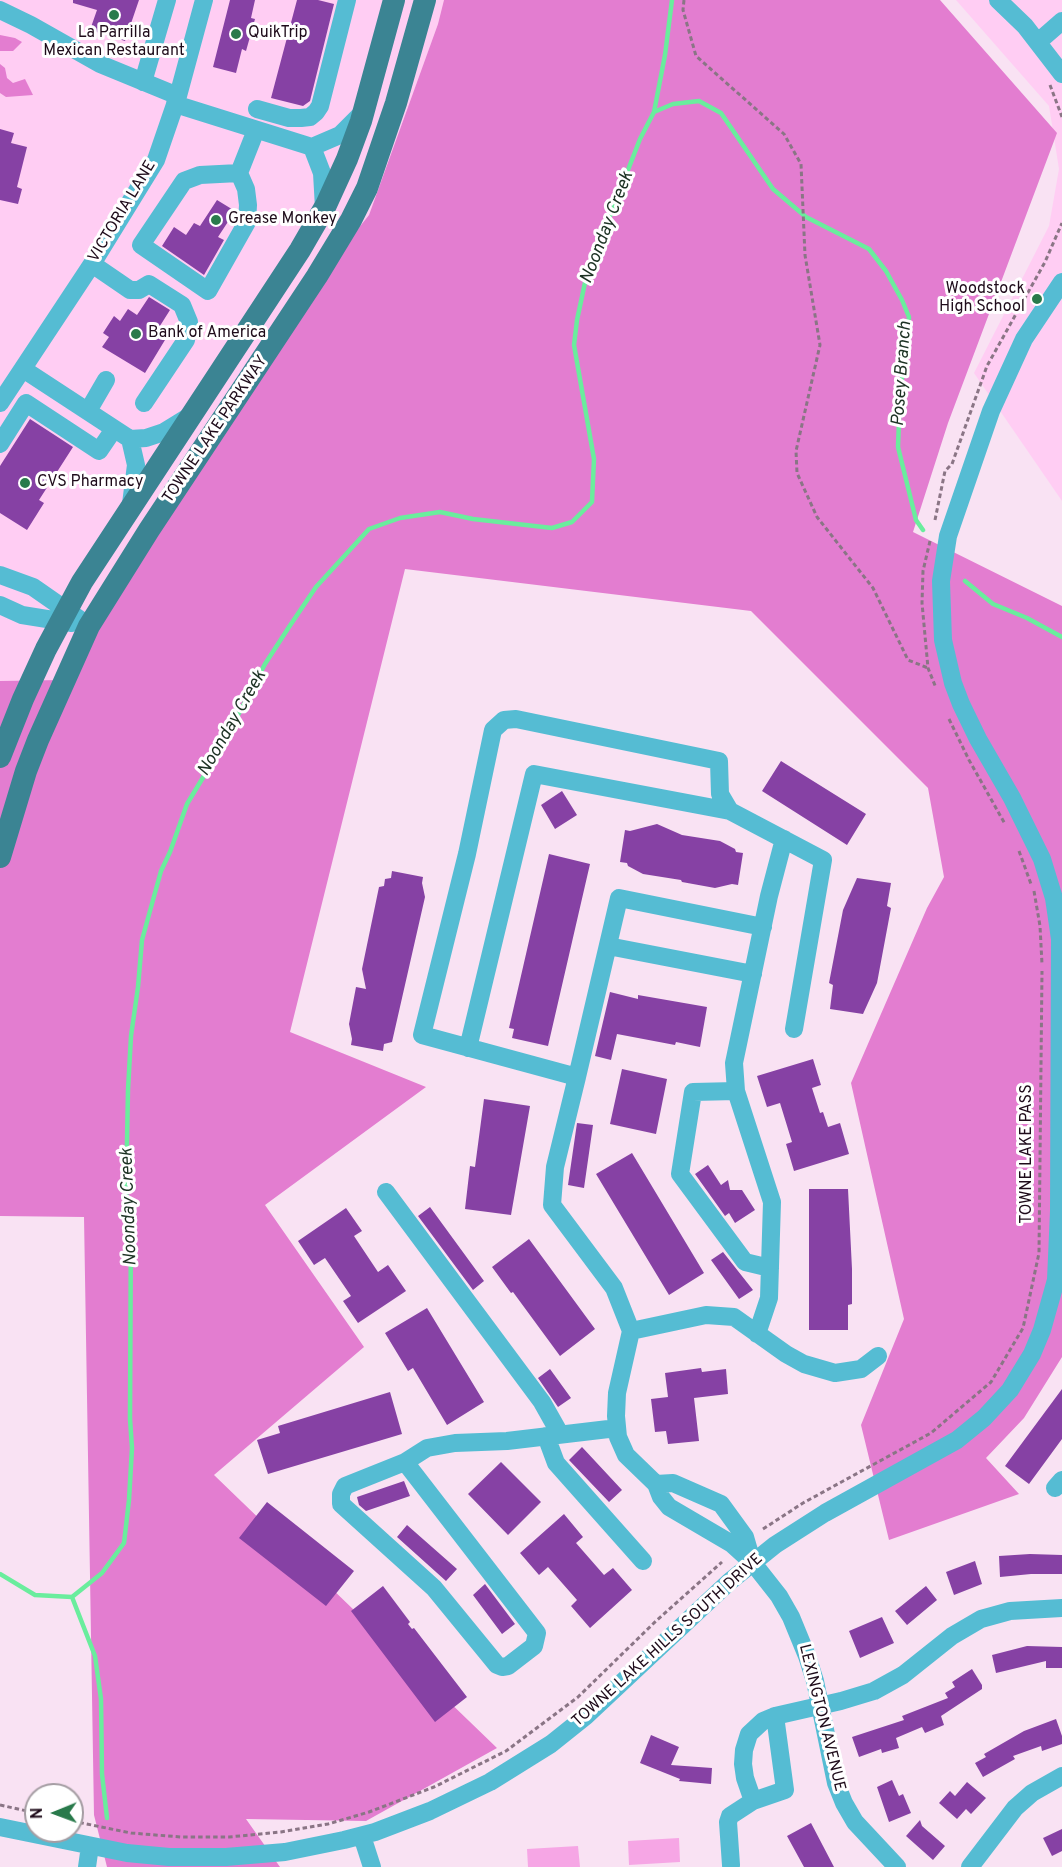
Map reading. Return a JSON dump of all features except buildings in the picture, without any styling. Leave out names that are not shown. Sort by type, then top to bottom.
[{"type":"main road","name":"TOWNE LAKE PARKWAY","points":[[0,857],[46,717],[89,626],[149,530],[317,276],[367,189],[380,155],[425,0]]},
{"type":"main road","name":"TOWNE LAKE PARKWAY","points":[[0,757],[22,699],[63,616],[132,504],[300,250],[324,208],[347,159],[364,112],[393,1]]},
{"type":"street","points":[[143,82],[167,0]]},
{"type":"street","name":"VICTORIA LANE","points":[[0,403],[92,264],[156,160],[176,100],[204,0]]},
{"type":"street","points":[[257,109],[289,118],[309,117],[320,106],[346,0]]},
{"type":"street","points":[[998,0],[1038,42],[1054,76]]},
{"type":"street","points":[[6,8],[31,25],[100,64],[143,82],[176,100],[284,139],[312,147],[340,135],[364,112]]},
{"type":"street","points":[[1038,42],[1062,21]]},
{"type":"street","points":[[284,139],[289,118]]},
{"type":"street","points":[[239,173],[200,175],[184,181],[141,245],[208,291],[247,222],[246,189],[239,173],[256,130]]},
{"type":"street","points":[[312,147],[322,173],[324,208]]},
{"type":"street","points":[[92,264],[130,290],[139,290],[149,284],[182,305],[189,322],[186,339],[144,403]]},
{"type":"street","name":"TOWNE LAKE HILLS SOUTH DRIVE","points":[[0,1827],[90,1846],[148,1855],[226,1857],[285,1852],[362,1836],[412,1819],[460,1798],[551,1744],[586,1716],[729,1582],[780,1542],[825,1513],[957,1440],[998,1404],[1022,1372],[1042,1330],[1056,1280],[1060,1225],[1060,939],[1054,898],[1042,859],[1028,828],[978,739],[957,693],[943,640],[940,598],[942,565],[948,536],[991,411],[1024,339],[1062,282]]},
{"type":"street","points":[[23,369],[130,439],[146,438],[164,432],[191,416]]},
{"type":"street","points":[[88,411],[106,380]]},
{"type":"street","points":[[0,403],[19,414]]},
{"type":"street","points":[[0,444],[26,403],[99,451],[114,429]]},
{"type":"street","points":[[130,439],[136,465],[132,504]]},
{"type":"street","points":[[0,575],[33,587],[63,616]]},
{"type":"street","points":[[0,605],[22,615],[63,616],[89,626]]},
{"type":"street","points":[[577,1077],[422,1035],[467,854],[493,730],[504,720],[516,719],[718,761],[720,794],[730,811]]},
{"type":"street","points":[[468,1048],[534,774],[730,811],[823,860],[794,1029]]},
{"type":"street","points":[[758,1334],[769,1298],[772,1202],[736,1091],[734,1063],[784,839]]},
{"type":"street","points":[[753,1563],[732,1544],[669,1507],[661,1497],[656,1484],[626,1455],[618,1437],[617,1394],[632,1331],[614,1288],[552,1205],[555,1167],[619,898],[763,927]]},
{"type":"street","points":[[608,946],[753,974]]},
{"type":"street","points":[[736,1091],[693,1092],[680,1174],[745,1262],[770,1268]]},
{"type":"street","points":[[386,1192],[542,1402],[553,1435],[555,1463],[643,1561]]},
{"type":"street","points":[[632,1331],[706,1315],[734,1317],[804,1364],[835,1373],[861,1369],[878,1356]]},
{"type":"street","points":[[405,1462],[537,1633],[534,1646],[508,1666],[502,1667],[497,1665],[434,1588],[341,1504],[341,1494],[345,1486],[405,1462],[427,1448],[455,1443],[507,1441],[617,1428]]},
{"type":"street","points":[[656,1484],[673,1483],[721,1504],[745,1538],[753,1563]]},
{"type":"street","name":"LEXINGTON AVENUE","points":[[753,1563],[779,1596],[800,1636],[812,1673],[836,1783],[844,1803],[855,1822],[897,1867]]},
{"type":"street","points":[[753,1801],[745,1778],[744,1750],[749,1734],[763,1721],[775,1716],[864,1695],[903,1675],[952,1636],[981,1619],[1010,1611],[1062,1608]]},
{"type":"street","points":[[731,1865],[728,1822],[730,1816],[753,1801],[785,1790],[775,1716]]},
{"type":"street","points":[[970,1867],[1016,1808],[1032,1793],[1062,1776]]},
{"type":"street","points":[[362,1836],[372,1867]]},
{"type":"street","points":[[87,1867],[90,1846]]},
{"type":"path","points":[[684,0],[683,10],[696,56],[784,135],[801,164],[805,255],[820,345],[796,452],[797,473],[817,517],[873,588],[908,660],[928,668]]},
{"type":"path","points":[[1054,76],[1062,117]]},
{"type":"path","points":[[933,526],[945,471],[952,464],[987,366],[1045,262],[1062,223]]},
{"type":"path","points":[[931,536],[923,571],[921,603],[928,668],[938,693]]},
{"type":"path","points":[[946,712],[969,760],[1008,829]]},
{"type":"path","name":"TOWNE LAKE PASS","points":[[763,1530],[803,1503],[931,1433],[991,1382],[1023,1328],[1039,1253],[1042,963],[1040,926],[1033,889],[1018,849]]},
{"type":"path","points":[[84,1823],[131,1833],[182,1837],[229,1837],[281,1832],[328,1824],[369,1812],[435,1787],[506,1751],[578,1697],[656,1621],[722,1562]]},
{"type":"path","points":[[0,1805],[24,1810]]},
{"type":"shaded area","points":[[0,0],[444,0],[438,24],[369,215],[284,322],[61,680],[0,681]]},
{"type":"shaded area","points":[[444,0],[940,0],[1057,133],[948,423],[913,532],[1062,606],[1062,1357],[1024,1418],[986,1458],[1019,1494],[889,1540],[861,1425],[904,1319],[851,1083],[927,908],[944,877],[928,788],[751,611],[405,569],[290,1032],[426,1087],[265,1205],[364,1347],[214,1475],[497,1748],[366,1821],[246,1819],[280,1867],[107,1867],[94,1815],[84,1217],[0,1216],[0,681],[61,680],[284,322],[369,215],[438,24]]},
{"type":"shaded area","name":"Woodstock High School","points":[[956,0],[1062,0],[1062,501],[974,373],[1049,226],[1059,169],[1049,106]]},
{"type":"shaded area","points":[[0,35],[22,42],[13,51],[0,51]]},
{"type":"shaded area","points":[[0,64],[5,68],[7,78],[13,83],[25,79],[33,95],[6,97],[0,93]]},
{"type":"shaded area","points":[[679,1838],[680,1862],[629,1865],[628,1841]]},
{"type":"shaded area","points":[[578,1846],[580,1867],[528,1867],[527,1849]]},
{"type":"waterway","name":"Noonday Creek","points":[[0,1574],[35,1595],[72,1597],[102,1573],[124,1543],[132,1448],[130,1419],[131,1209],[126,1194],[131,1036],[142,940],[161,871],[187,804],[219,751],[265,664],[289,627],[316,587],[369,529],[400,518],[440,512],[473,519],[552,528],[572,522],[592,502],[594,459],[574,345],[577,320],[586,278],[640,139],[654,112],[665,55],[672,0]]},
{"type":"waterway","name":"Posey Branch","points":[[654,112],[673,104],[699,101],[721,113],[773,189],[806,217],[869,249],[886,271],[909,317],[900,395],[898,447],[916,520],[923,530]]},
{"type":"waterway","name":"Posey Branch","points":[[965,581],[993,604],[1027,618],[1062,637]]},
{"type":"waterway","points":[[72,1597],[95,1656],[101,1699],[102,1774],[107,1818]]},
{"type":"place","name":"La Parrilla Mexican Restaurant","points":[[114,15]]},
{"type":"place","name":"QuikTrip","points":[[236,34]]},
{"type":"place","name":"Grease Monkey","points":[[216,220]]},
{"type":"place","name":"Woodstock High School","points":[[1037,299]]},
{"type":"place","name":"Bank of America","points":[[136,334]]},
{"type":"place","name":"CVS Pharmacy","points":[[25,483]]}]
